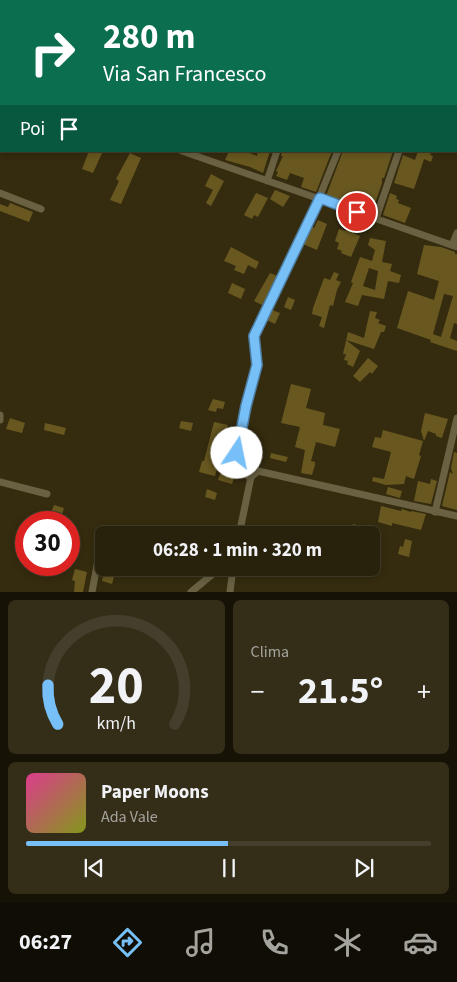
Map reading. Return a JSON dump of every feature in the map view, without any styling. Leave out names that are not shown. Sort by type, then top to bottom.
[{"type":"street","points":[[185,152],[455,246],[457,233]]},
{"type":"street","points":[[267,180],[277,152]]},
{"type":"street","points":[[251,477],[233,471],[246,406],[257,365],[254,336],[320,198],[338,152]]},
{"type":"street","points":[[376,218],[400,152]]},
{"type":"street","points":[[0,193],[41,209]]},
{"type":"street","points":[[0,415],[0,420]]},
{"type":"street","points":[[435,512],[457,418]]},
{"type":"street","points":[[241,526],[251,477],[258,471],[457,516]]},
{"type":"street","points":[[0,482],[47,494]]},
{"type":"street","points":[[92,592],[95,576]]},
{"type":"street","points":[[191,592],[210,576]]},
{"type":"street","points":[[230,592],[232,576]]},
{"type":"building","points":[[89,152],[103,152],[93,173],[82,169]]},
{"type":"building","points":[[229,152],[247,152],[257,156],[258,152],[270,152],[263,173],[225,160]]},
{"type":"building","points":[[282,152],[332,152],[316,192],[301,187],[304,178],[290,173],[287,180],[276,176],[278,172],[276,171],[283,156],[281,156]]},
{"type":"building","points":[[343,152],[393,152],[384,178],[382,178],[372,212],[326,196]]},
{"type":"building","points":[[418,152],[432,152],[430,155],[433,156],[431,162],[424,159],[414,189],[394,183],[403,155],[415,160]]},
{"type":"building","points":[[130,153],[141,158],[121,204],[110,200],[119,181],[116,179]]},
{"type":"building","points":[[211,174],[224,181],[211,206],[206,203],[213,190],[205,186]]},
{"type":"building","points":[[275,190],[290,196],[283,207],[270,199]]},
{"type":"building","points":[[256,193],[268,198],[258,217],[254,215],[252,219],[244,215]]},
{"type":"building","points":[[390,193],[397,196],[398,203],[411,208],[405,223],[383,215]]},
{"type":"building","points":[[10,203],[33,212],[29,222],[0,211],[0,204],[8,207]]},
{"type":"building","points":[[318,220],[327,224],[317,250],[303,244],[311,227],[314,228]]},
{"type":"building","points":[[347,228],[360,236],[351,257],[337,249],[339,243],[335,241],[339,229],[345,231]]},
{"type":"building","points":[[370,238],[386,241],[382,262],[392,264],[390,271],[401,275],[399,283],[388,281],[384,299],[362,295],[358,306],[345,302],[353,283],[351,282],[360,257],[372,261],[375,250],[368,245]],"holes":[[[369,268],[378,271],[375,290],[363,286]]]},
{"type":"building","points":[[424,245],[441,247],[457,254],[457,324],[454,323],[450,338],[457,341],[457,351],[397,328],[408,291],[434,300],[439,281],[417,274]],"holes":[[[444,294],[453,296],[441,337],[433,334]]]},
{"type":"building","points":[[231,247],[259,262],[256,269],[248,265],[244,274],[234,270],[236,266],[224,261]]},
{"type":"building","points":[[334,272],[339,274],[336,280],[341,282],[333,306],[330,305],[324,328],[319,326],[322,317],[312,314],[313,308],[324,278],[330,280]]},
{"type":"building","points":[[270,273],[277,276],[262,305],[254,301]]},
{"type":"building","points":[[232,283],[245,289],[241,299],[228,293]]},
{"type":"building","points":[[288,297],[295,300],[291,310],[284,307]]},
{"type":"building","points":[[272,310],[280,313],[275,324],[267,320]]},
{"type":"building","points":[[370,311],[377,312],[375,318],[380,320],[378,323],[386,326],[384,332],[381,332],[374,349],[346,340],[348,332],[364,338]]},
{"type":"building","points":[[346,340],[360,351],[353,367],[347,364],[348,361],[344,360],[346,354],[343,354]]},
{"type":"building","points":[[368,358],[378,366],[372,374],[370,372],[360,382],[353,376]]},
{"type":"building","points":[[291,384],[311,389],[306,408],[325,413],[323,425],[340,429],[335,447],[316,442],[311,461],[315,462],[312,475],[301,473],[305,450],[295,447],[300,427],[281,423]]},
{"type":"building","points":[[213,399],[225,402],[223,409],[217,408],[216,412],[208,410]]},
{"type":"building","points":[[425,413],[448,419],[442,438],[428,431],[424,441],[421,431]]},
{"type":"building","points":[[10,418],[25,423],[22,433],[6,429]]},
{"type":"building","points":[[181,421],[193,423],[191,431],[179,428]]},
{"type":"building","points":[[214,422],[228,425],[222,447],[226,448],[223,458],[220,457],[215,476],[199,472],[202,461],[204,461]]},
{"type":"building","points":[[45,423],[66,428],[64,435],[44,430]]},
{"type":"building","points":[[383,430],[423,441],[419,455],[421,456],[414,479],[406,476],[404,484],[386,485],[372,481],[373,477],[384,479],[391,452],[372,447],[375,437],[381,438]]},
{"type":"building","points":[[454,452],[457,453],[457,510],[442,506],[450,472],[453,474],[451,468]]},
{"type":"building","points":[[271,453],[288,457],[286,462],[270,458]]},
{"type":"building","points":[[220,474],[234,478],[232,484],[218,480]]},
{"type":"building","points":[[431,479],[437,481],[431,504],[414,501],[418,481],[430,484]]},
{"type":"building","points":[[388,487],[402,491],[400,498],[386,494]]},
{"type":"building","points":[[207,489],[217,493],[215,500],[205,497]]},
{"type":"building","points":[[54,505],[64,508],[63,511],[52,511]]},
{"type":"building","points":[[381,506],[426,514],[421,530],[392,523],[392,526],[378,522]]},
{"type":"building","points":[[405,539],[412,541],[409,557],[398,554],[400,546],[403,547]]},
{"type":"building","points":[[80,570],[87,572],[83,592],[74,592],[75,581],[72,580],[73,576],[80,576]]},
{"type":"building","points":[[103,576],[114,576],[112,584],[102,581]]},
{"type":"route","points":[[237,453],[246,406],[257,365],[254,336],[320,198],[357,212]]}]
